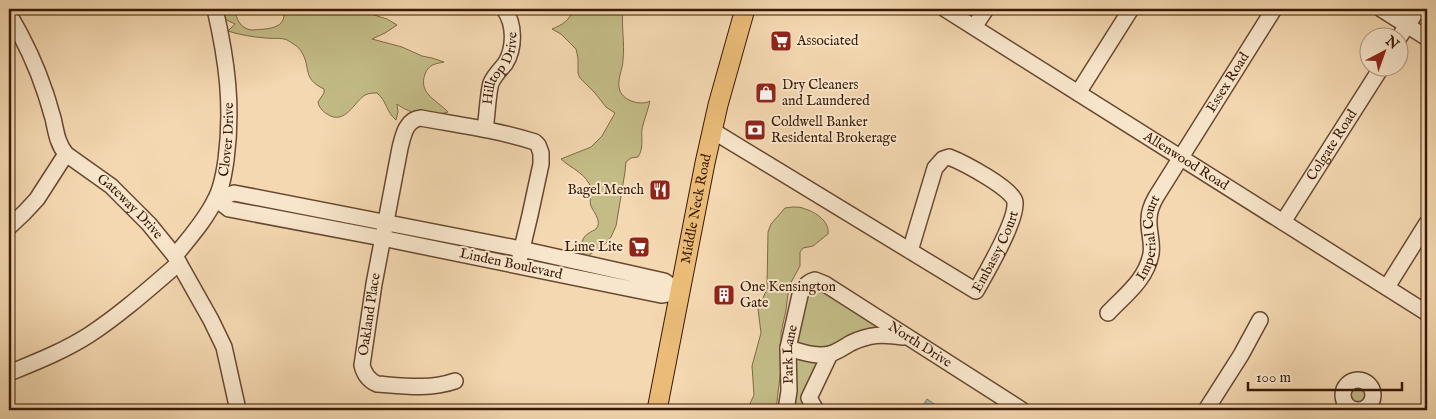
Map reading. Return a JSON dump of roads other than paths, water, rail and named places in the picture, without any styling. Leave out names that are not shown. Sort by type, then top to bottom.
[{"type":"main road","name":"Middle Neck Road","points":[[657,410],[705,164],[718,105],[745,9]]},
{"type":"street","name":"Clover Drive","points":[[9,373],[69,346],[126,309],[177,259],[216,199],[224,168],[230,121],[229,90],[221,34],[215,9]]},
{"type":"street","name":"Hilltop Drive","points":[[485,130],[491,84],[498,71],[505,64],[512,42],[513,30],[510,19],[504,9]]},
{"type":"street","name":"Allenwood Road","points":[[945,9],[1427,313]]},
{"type":"street","points":[[974,27],[986,9]]},
{"type":"street","points":[[1078,93],[1130,9]]},
{"type":"street","name":"Essex Road","points":[[1181,157],[1274,9]]},
{"type":"street","points":[[1381,9],[1427,38]]},
{"type":"street","points":[[1405,28],[1418,9]]},
{"type":"street","name":"Gateway Drive","points":[[9,14],[28,50],[45,91],[56,138],[66,154],[111,186],[149,224],[177,259],[224,347],[238,410]]},
{"type":"street","name":"Colgate Road","points":[[1283,222],[1375,78]]},
{"type":"street","name":"Oakland Place","points":[[455,381],[441,386],[425,387],[377,384],[364,374],[362,365],[364,345],[382,238],[404,132],[410,122],[416,118],[485,130]]},
{"type":"street","points":[[485,130],[535,142],[541,153],[530,215],[517,265]]},
{"type":"street","name":"Embassy Court","points":[[713,131],[910,251],[976,291],[998,250],[1014,214],[1015,201],[1013,195],[963,162],[949,157],[943,159],[935,168],[910,251]]},
{"type":"street","points":[[9,227],[37,199],[66,154]]},
{"type":"street","name":"Imperial Court","points":[[1108,313],[1129,292],[1145,272],[1150,254],[1150,209],[1156,196],[1181,157]]},
{"type":"street","name":"Linden Boulevard","points":[[216,199],[234,193],[386,221],[521,249],[650,285]]},
{"type":"street","name":"Linden Boulevard","points":[[216,199],[229,209],[517,265],[650,285],[664,281],[680,292]]},
{"type":"street","points":[[273,217],[276,201]]},
{"type":"street","points":[[1387,287],[1427,223]]},
{"type":"street","name":"Park Lane","points":[[787,405],[788,348],[802,290],[812,281],[818,281]]},
{"type":"street","name":"North Drive","points":[[818,281],[1022,410]]},
{"type":"street","points":[[1206,410],[1241,355],[1260,320]]},
{"type":"street","points":[[788,348],[811,355],[830,354],[869,336],[885,334],[907,337]]},
{"type":"street","points":[[787,405],[812,404],[830,354]]},
{"type":"place","name":"Associated","points":[[781,41]]},
{"type":"place","name":"Dry Cleaners and Laundered","points":[[766,93]]},
{"type":"place","name":"Coldwell Banker Residental Brokerage","points":[[755,130]]},
{"type":"place","name":"Bagel Mench","points":[[660,190]]},
{"type":"place","name":"Lime Lite","points":[[639,247]]},
{"type":"place","name":"One Kensington Gate","points":[[724,295]]}]
